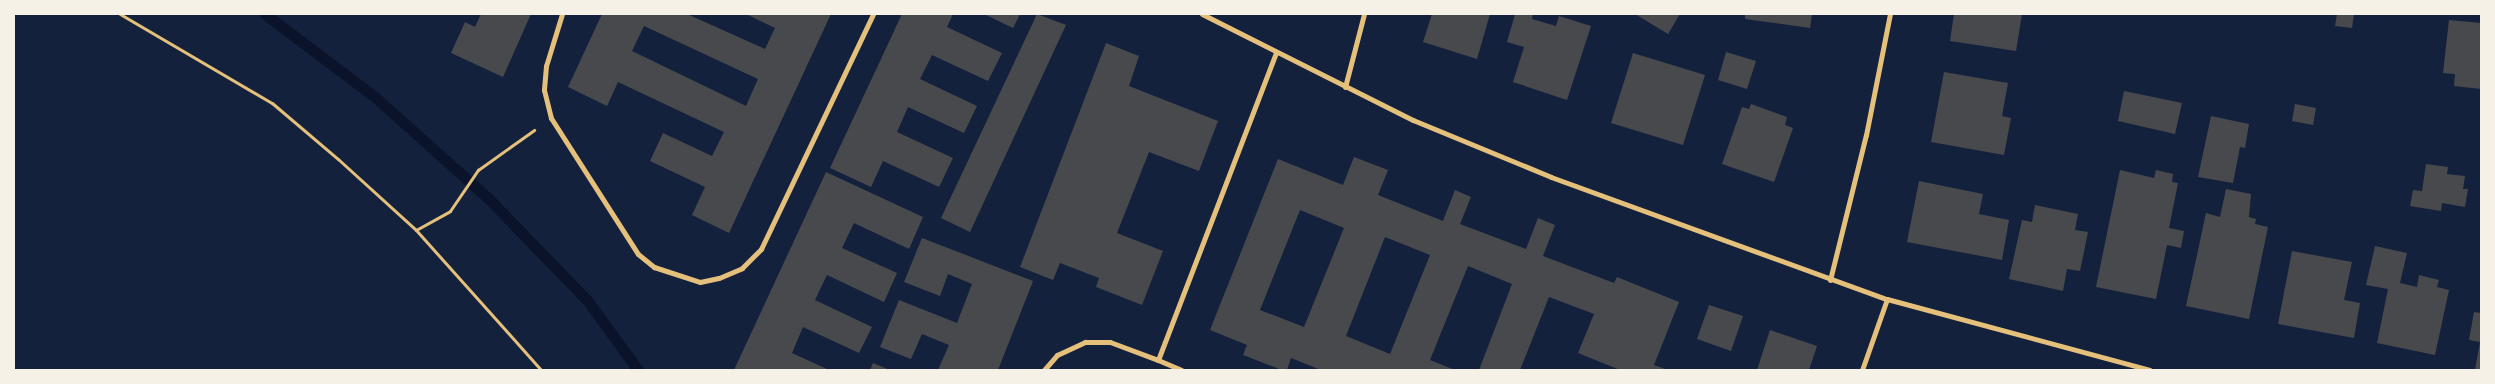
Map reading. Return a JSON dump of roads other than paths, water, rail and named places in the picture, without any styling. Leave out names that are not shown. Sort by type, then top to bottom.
[{"type":"street","points":[[562,14],[546,66],[544,90],[551,118],[638,254],[654,268],[677,277],[700,282],[719,278],[742,268],[761,249],[873,14]]},
{"type":"street","points":[[1202,14],[1276,53],[1478,150],[1830,280],[1887,299],[2150,370]]},
{"type":"street","points":[[1345,87],[1364,14]]},
{"type":"street","points":[[1830,280],[1866,135],[1890,14]]},
{"type":"street","points":[[1158,360],[1276,53]]},
{"type":"street","points":[[1862,370],[1887,299]]},
{"type":"street","points":[[1044,370],[1057,354],[1085,342],[1110,342],[1181,370]]},
{"type":"waterway","points":[[265,14],[375,97],[488,198],[587,300],[638,370]]}]
